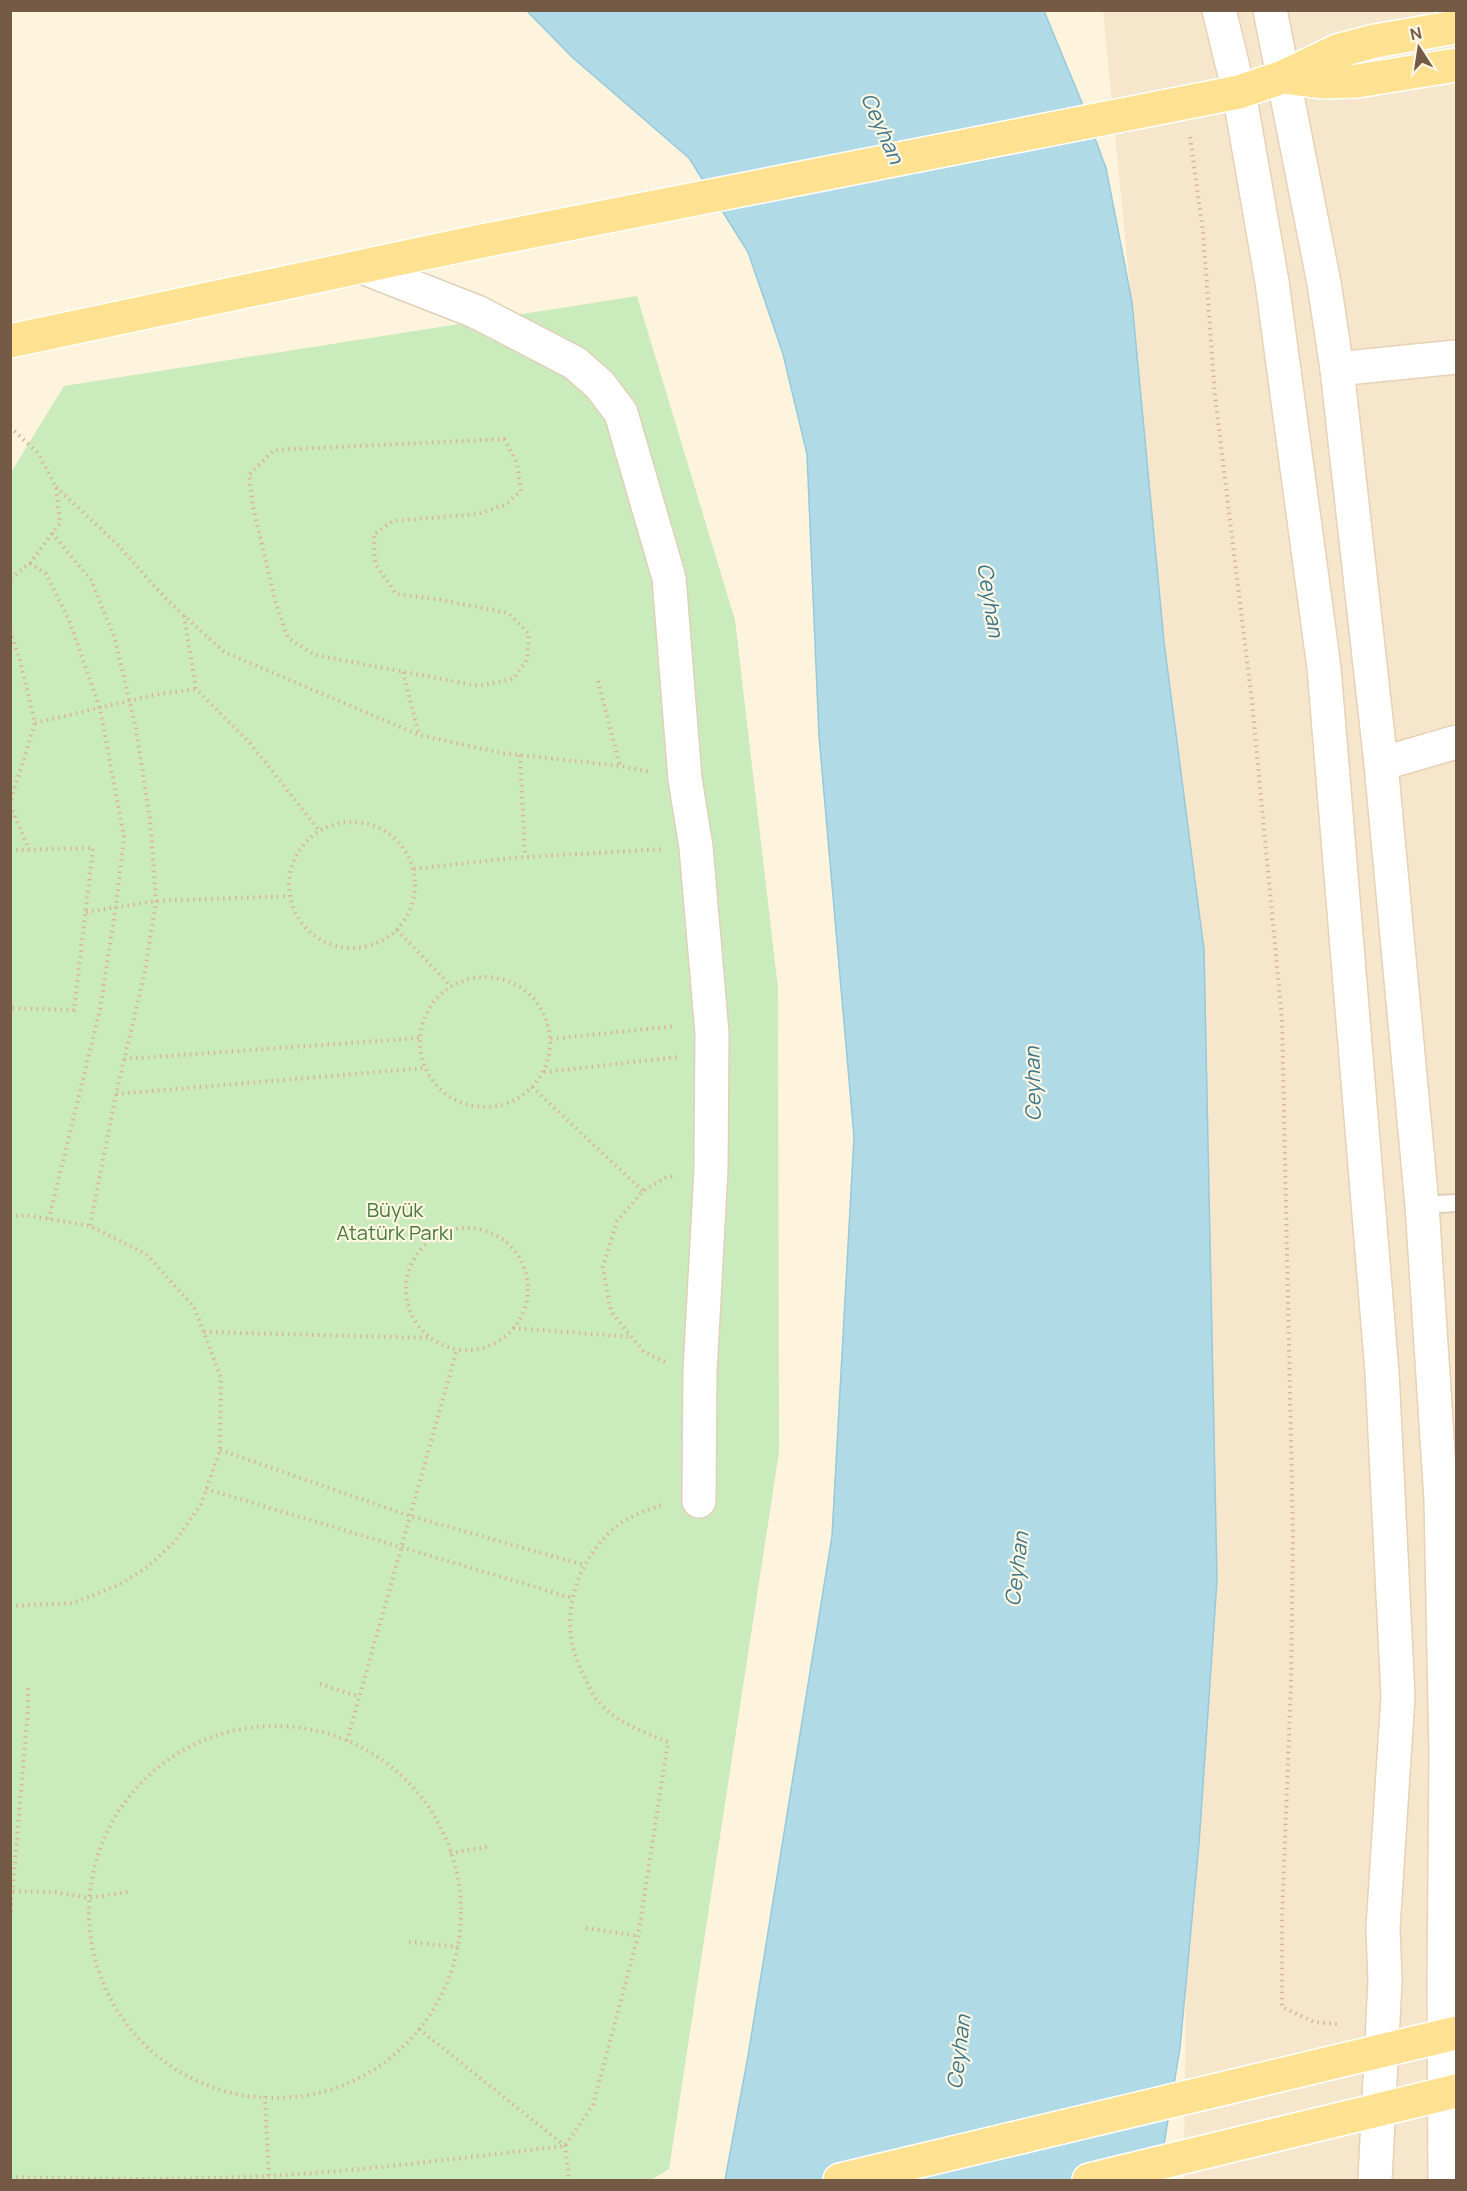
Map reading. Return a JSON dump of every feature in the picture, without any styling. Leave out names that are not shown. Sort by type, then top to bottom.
[{"type":"main road","points":[[10,341],[482,241],[1185,104],[1239,92],[1283,77],[1337,51],[1375,41],[1456,27]]},
{"type":"main road","points":[[1283,77],[1322,82],[1357,81],[1456,65]]},
{"type":"main road","points":[[840,2181],[1310,2067],[1383,2036],[1451,2034]]},
{"type":"main road","points":[[1089,2181],[1451,2093]]},
{"type":"street","points":[[1219,10],[1239,92],[1272,282],[1324,668],[1381,1360],[1398,1696],[1383,1928],[1385,1980],[1376,2181]]},
{"type":"street","points":[[1270,10],[1324,283],[1337,369],[1381,764],[1422,1204],[1441,1500],[1451,2034],[1451,2093],[1445,2181]]},
{"type":"street","points":[[362,267],[477,312],[575,363],[600,385],[621,413],[669,578],[685,779],[696,847],[711,1038],[711,1169],[700,1372],[699,1501]]},
{"type":"street","points":[[1337,369],[1456,357]]},
{"type":"street","points":[[1381,764],[1456,742]]},
{"type":"lane","points":[[1422,1204],[1456,1203]]},
{"type":"path","points":[[1185,104],[1203,232],[1215,396],[1252,702],[1282,1019],[1293,1534],[1291,1684],[1282,1916],[1282,2007],[1314,2022],[1350,2025],[1383,2036]]},
{"type":"path","points":[[10,427],[38,453],[56,487],[117,544],[166,599],[224,652],[419,735],[502,753],[620,766],[685,779]]},
{"type":"path","points":[[504,439],[517,464],[521,491],[505,505],[477,514],[393,521],[374,534],[375,563],[396,594],[436,598],[508,613],[529,634],[527,660],[513,679],[479,686],[402,672],[315,655],[288,638],[276,604],[253,507],[249,475],[274,450],[504,439]]},
{"type":"path","points":[[10,579],[30,563],[60,523],[56,487]]},
{"type":"path","points":[[52,533],[91,580],[115,639],[136,729],[150,819],[156,901],[145,971],[116,1094],[90,1226]]},
{"type":"path","points":[[30,563],[46,574],[69,620],[100,709],[124,837],[100,1009],[49,1219]]},
{"type":"path","points":[[184,615],[196,688],[249,742],[319,830]]},
{"type":"path","points":[[10,632],[20,661],[34,723],[10,804],[29,850]]},
{"type":"path","points":[[402,672],[419,735]]},
{"type":"path","points":[[598,681],[620,766]]},
{"type":"path","points":[[34,723],[196,688]]},
{"type":"path","points":[[520,755],[525,857]]},
{"type":"path","points":[[347,821],[378,826],[403,846],[414,869],[416,884],[412,906],[397,930],[388,937],[357,948],[344,948],[323,942],[302,924],[289,896],[288,880],[295,854],[302,844],[319,830],[347,821]]},
{"type":"path","points":[[414,869],[525,857],[696,847]]},
{"type":"path","points":[[10,850],[93,848],[74,1010],[10,1008]]},
{"type":"path","points":[[86,912],[156,901],[289,896]]},
{"type":"path","points":[[397,930],[451,986]]},
{"type":"path","points":[[498,977],[526,990],[544,1011],[551,1039],[544,1072],[525,1095],[501,1106],[471,1106],[444,1094],[425,1068],[420,1038],[422,1024],[432,1004],[451,986],[472,978],[498,977]]},
{"type":"path","points":[[124,1059],[420,1038]]},
{"type":"path","points":[[551,1039],[711,1038]]},
{"type":"path","points":[[544,1072],[711,1038]]},
{"type":"path","points":[[116,1094],[425,1068]]},
{"type":"path","points":[[532,1087],[643,1191]]},
{"type":"path","points":[[700,1372],[679,1369],[644,1352],[612,1312],[603,1267],[617,1221],[643,1191],[667,1177],[711,1169]]},
{"type":"path","points":[[10,1218],[25,1215],[90,1226],[146,1254],[194,1307],[221,1378],[220,1450],[201,1504],[176,1540],[149,1566],[119,1585],[73,1602],[10,1605]]},
{"type":"path","points":[[461,1228],[477,1228],[497,1235],[513,1248],[528,1276],[529,1294],[524,1315],[513,1328],[504,1339],[480,1349],[457,1349],[444,1346],[426,1335],[416,1322],[407,1302],[406,1291],[409,1270],[416,1256],[431,1239],[461,1228]]},
{"type":"path","points":[[513,1328],[632,1337]]},
{"type":"path","points":[[204,1332],[432,1338]]},
{"type":"path","points":[[347,1741],[457,1349]]},
{"type":"path","points":[[220,1450],[410,1516],[584,1565]]},
{"type":"path","points":[[206,1489],[401,1549],[572,1598]]},
{"type":"path","points":[[569,2181],[565,2146],[593,2105],[638,1936],[668,1742],[623,1723],[596,1699],[575,1659],[569,1634],[572,1598],[584,1565],[613,1529],[644,1510],[671,1503],[699,1501]]},
{"type":"path","points":[[320,1684],[360,1697]]},
{"type":"path","points":[[10,1917],[28,1712],[28,1688]]},
{"type":"path","points":[[266,1725],[316,1728],[366,1748],[400,1772],[444,1829],[450,1852],[463,1896],[458,1947],[452,1971],[430,2017],[397,2054],[347,2084],[323,2093],[285,2098],[230,2093],[173,2068],[134,2035],[111,2002],[90,1944],[89,1890],[101,1842],[123,1803],[161,1763],[206,1738],[266,1725]]},
{"type":"path","points":[[450,1852],[491,1846]]},
{"type":"path","points":[[13,1891],[54,1892],[89,1898],[128,1892]]},
{"type":"path","points":[[586,1928],[638,1936]]},
{"type":"path","points":[[409,1942],[458,1947]]},
{"type":"path","points":[[420,2030],[565,2146]]},
{"type":"path","points":[[265,2096],[269,2178]]},
{"type":"path","points":[[10,2177],[269,2178],[565,2146]]},
{"type":"shaded area","points":[[1103,11],[1456,11],[1456,2180],[1184,2180],[1193,935]]},
{"type":"green space","name":"Büyük Atatürk Parkı","points":[[637,296],[735,620],[778,988],[779,1452],[669,2169],[651,2180],[11,2180],[10,474],[64,386]]},
{"type":"water","name":"Ceyhan","points":[[527,11],[1044,11],[1106,168],[1132,302],[1164,642],[1204,950],[1217,1580],[1199,1843],[1180,2048],[1158,2180],[725,2180],[748,2056],[832,1536],[854,1137],[819,736],[807,454],[783,354],[748,252],[689,158],[572,57]]}]
